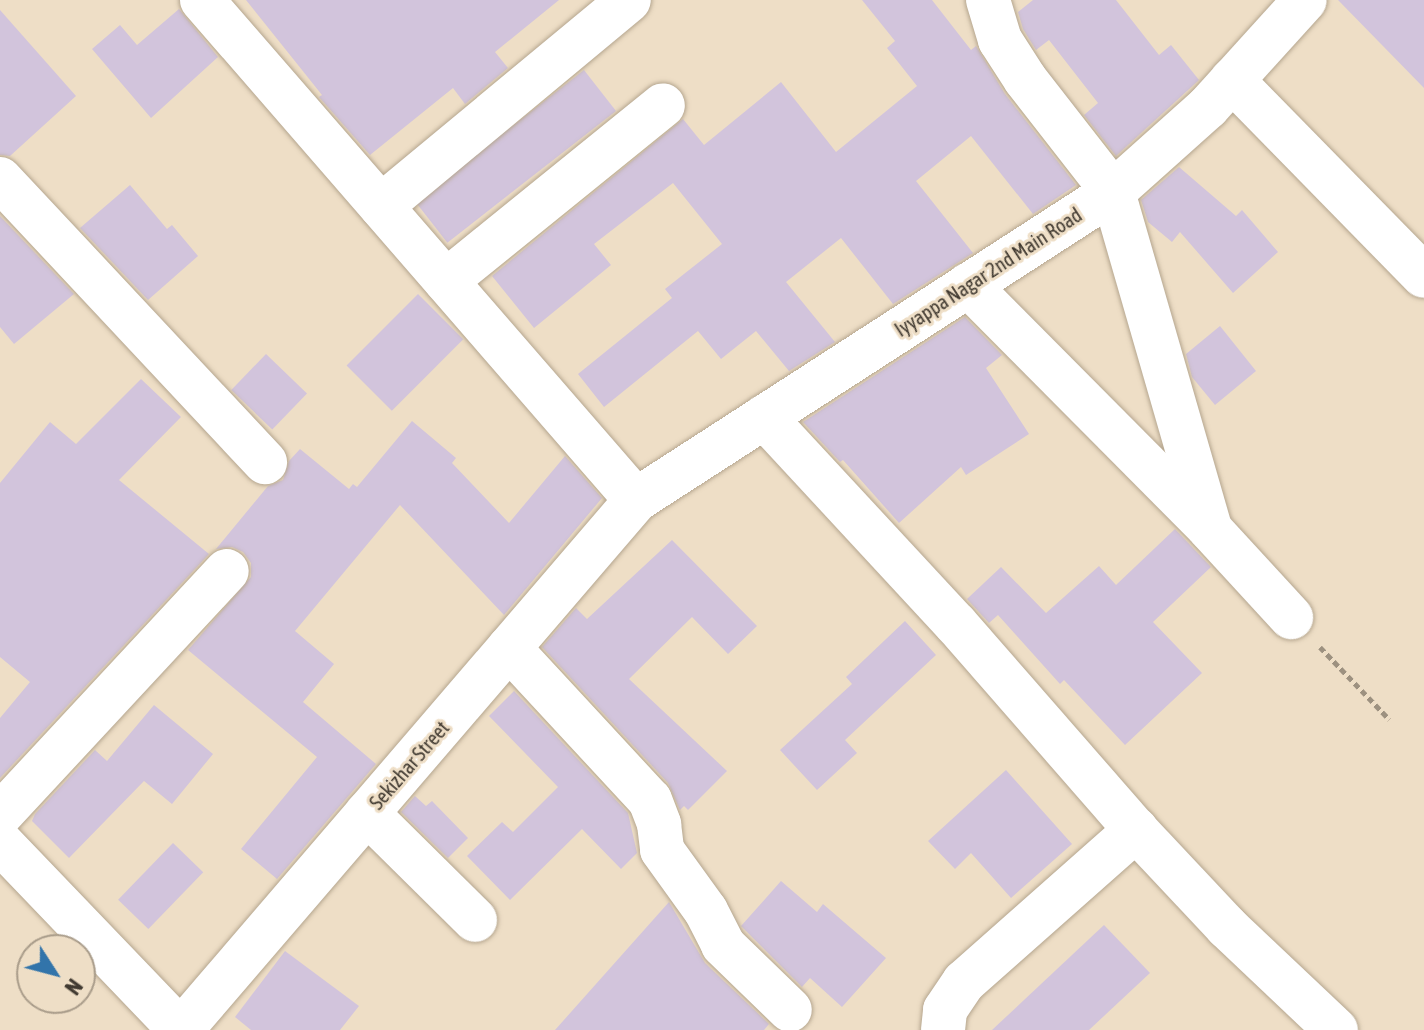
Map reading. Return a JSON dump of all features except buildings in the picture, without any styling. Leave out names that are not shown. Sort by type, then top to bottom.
[{"type":"street","points":[[381,206],[629,0]]},
{"type":"street","points":[[988,0],[1000,40],[1113,192],[1210,529]]},
{"type":"street","name":"Iyyappa Nagar 2nd Main Road","points":[[636,500],[1113,192],[1232,80],[1305,0]]},
{"type":"street","points":[[209,2],[636,500]]},
{"type":"street","points":[[1232,80],[1424,276]]},
{"type":"street","points":[[446,281],[663,105]]},
{"type":"street","points":[[0,179],[265,462]]},
{"type":"street","points":[[968,285],[1210,529],[1291,617]]},
{"type":"street","points":[[764,417],[956,624],[1136,830],[1227,927],[1330,1024]]},
{"type":"street","name":"Sekizhar Street","points":[[180,1030],[636,500]]},
{"type":"street","points":[[0,815],[227,571]]},
{"type":"street","points":[[509,648],[650,800],[659,824],[662,850],[706,911],[723,945],[790,1010]]},
{"type":"street","points":[[367,813],[475,920]]},
{"type":"street","points":[[943,1030],[945,1010],[964,982],[1136,830]]},
{"type":"street","points":[[0,842],[180,1030]]},
{"type":"path","points":[[1291,617],[1389,719]]}]
